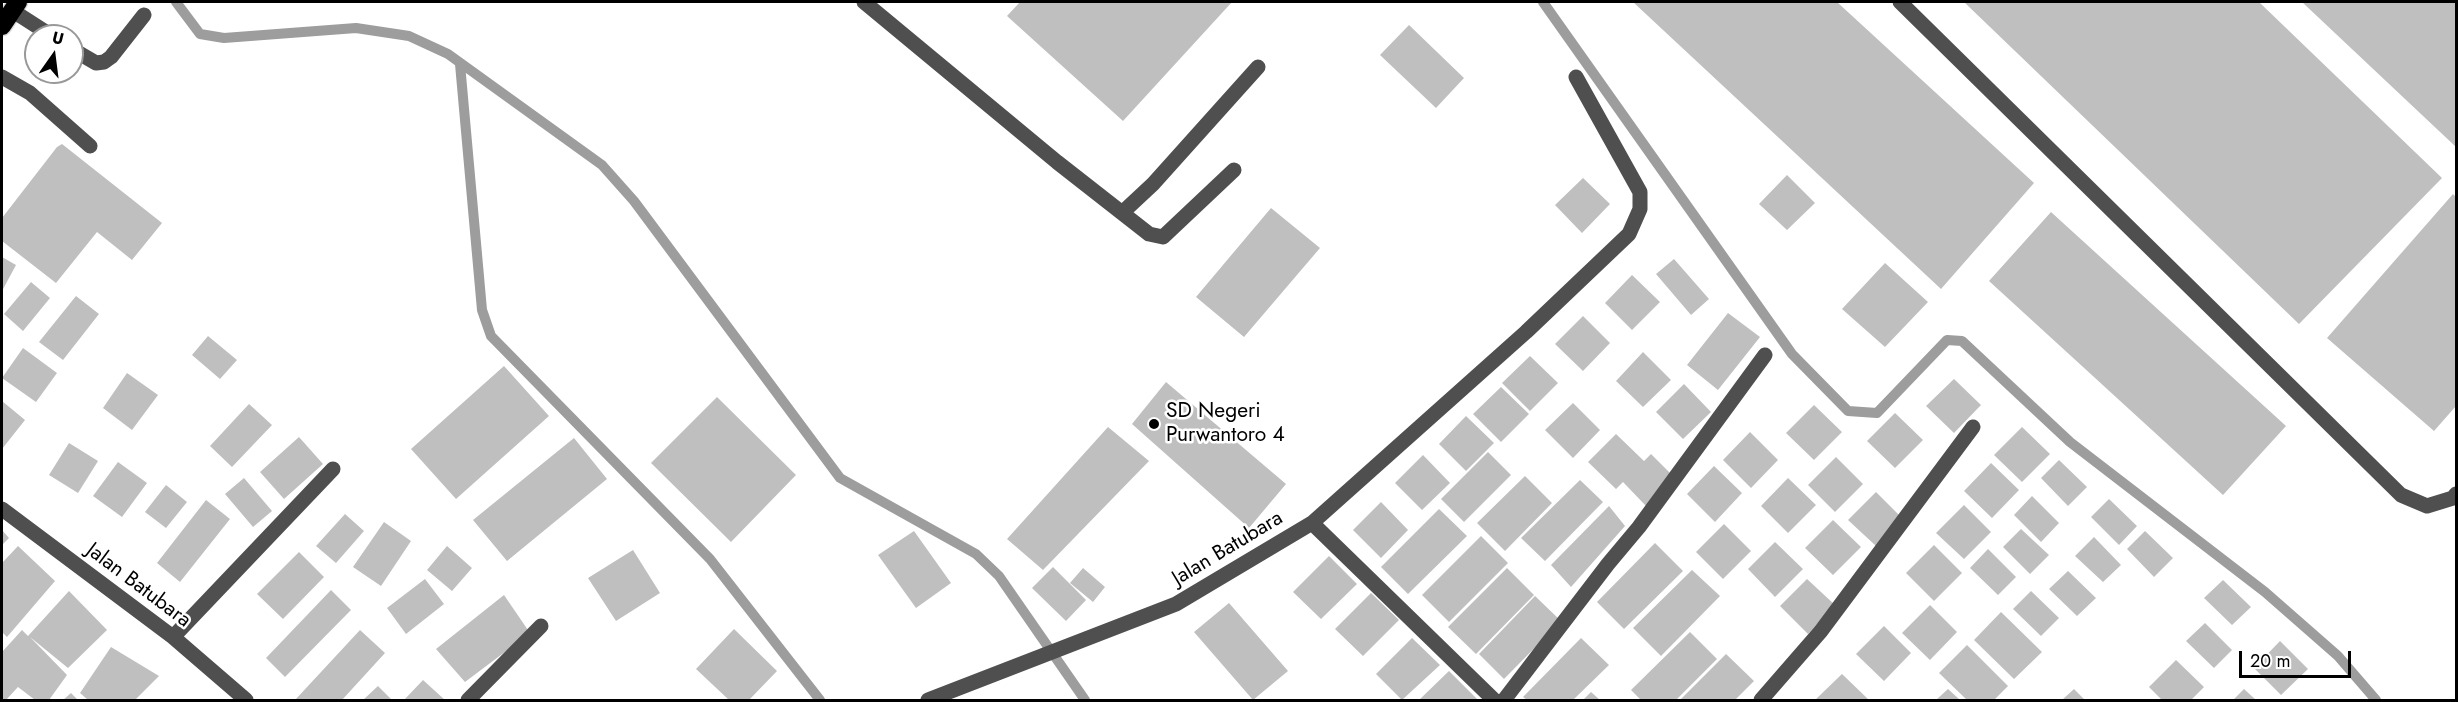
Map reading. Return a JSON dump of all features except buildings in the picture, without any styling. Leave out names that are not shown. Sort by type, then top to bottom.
[{"type":"highway","points":[[2,26],[15,6]]},
{"type":"street","points":[[864,2],[1057,162],[1124,212],[1149,234],[1162,237],[1234,170]]},
{"type":"street","points":[[1900,2],[2401,495],[2427,506],[2453,498],[2457,494]]},
{"type":"street","points":[[15,6],[37,24]]},
{"type":"street","points":[[84,56],[96,63],[104,62],[111,57],[144,15]]},
{"type":"street","points":[[1124,212],[1153,184],[1258,67]]},
{"type":"street","points":[[2,77],[30,93],[90,146]]},
{"type":"street","points":[[1312,523],[1526,332],[1629,234],[1640,209],[1640,192],[1576,77]]},
{"type":"street","points":[[1504,700],[1639,527],[1765,355]]},
{"type":"street","points":[[1761,700],[1821,631],[1973,427]]},
{"type":"street","points":[[173,637],[333,469]]},
{"type":"street","name":"Jalan Batubara","points":[[2,509],[173,637],[246,700]]},
{"type":"street","name":"Jalan Batubara","points":[[928,700],[1176,604],[1312,523],[1494,700]]},
{"type":"street","points":[[468,700],[541,626]]},
{"type":"waterway","points":[[176,2],[200,34],[224,38],[356,28],[409,36],[448,54],[602,165],[634,201],[840,478],[976,554],[999,576],[1085,700]]},
{"type":"waterway","points":[[1543,2],[1792,354],[1848,411],[1877,413],[1947,340],[1962,341],[2070,442],[2265,592],[2338,656],[2376,700]]},
{"type":"waterway","points":[[460,64],[482,310],[491,336],[710,559],[820,700]]},
{"type":"place","name":"SD Negeri Purwantoro 4","points":[[1154,424]]}]
